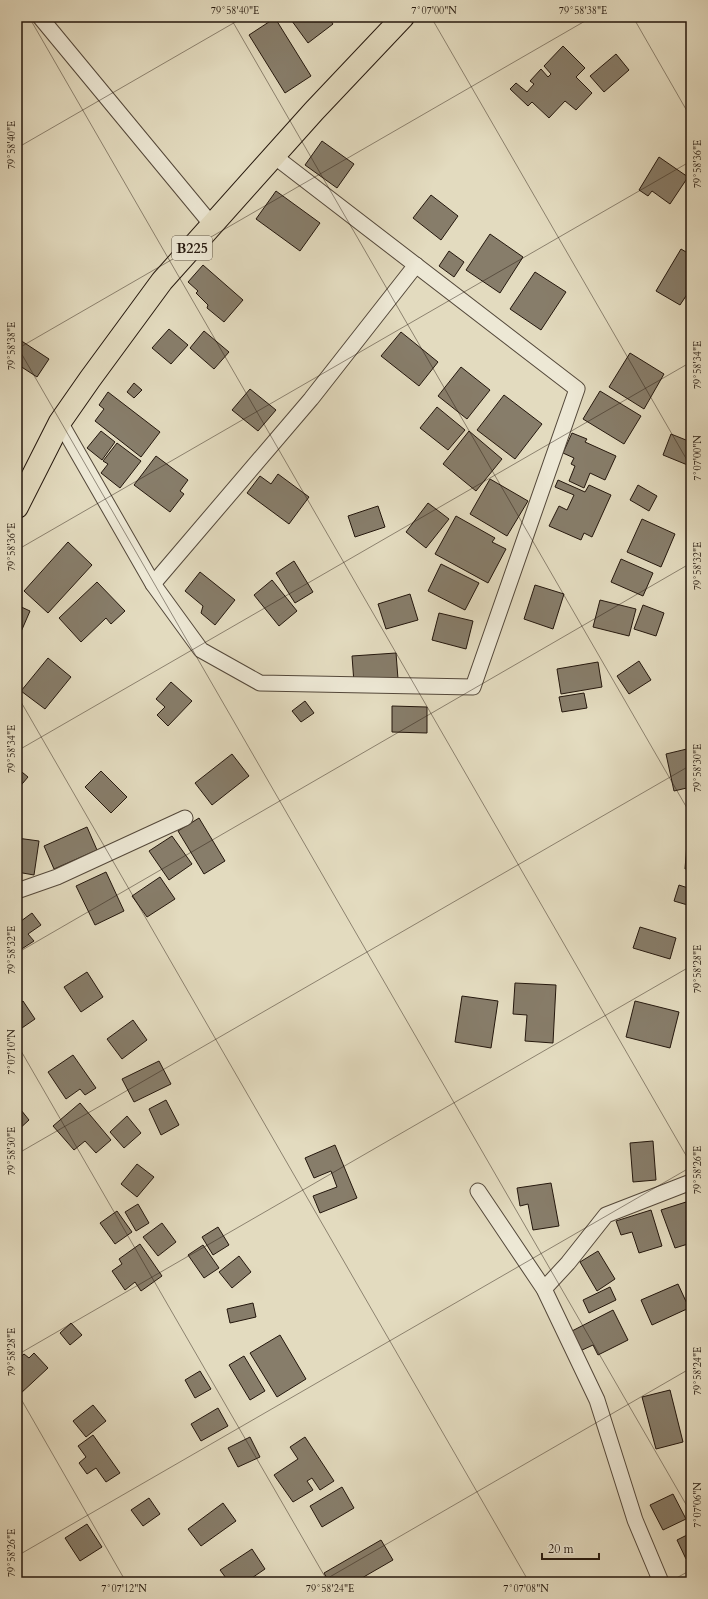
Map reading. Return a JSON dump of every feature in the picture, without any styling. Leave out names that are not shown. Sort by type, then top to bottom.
[{"type":"main road","name":"B225","points":[[17,507],[60,422],[162,281],[274,156],[403,17]]},
{"type":"street","points":[[40,17],[212,225]]},
{"type":"street","points":[[60,422],[153,584],[201,650],[260,683],[473,687],[578,390],[274,156]]},
{"type":"street","points":[[153,584],[311,399],[416,265]]},
{"type":"street","points":[[17,891],[57,877],[186,818]]},
{"type":"street","points":[[544,1289],[568,1263],[606,1215],[691,1182]]},
{"type":"street","points":[[478,1191],[544,1289],[597,1400],[635,1520],[660,1582]]},
{"type":"building","points":[[289,17],[328,17],[333,24],[308,43]]},
{"type":"building","points":[[275,18],[311,76],[285,93],[249,35]]},
{"type":"building","points":[[563,46],[585,68],[576,77],[592,93],[576,110],[565,101],[549,118],[532,102],[528,106],[510,89],[516,83],[527,92],[534,84],[530,81],[541,69],[548,77],[551,74],[544,66]]},
{"type":"building","points":[[616,54],[629,70],[604,92],[590,76]]},
{"type":"building","points":[[322,141],[354,164],[337,188],[305,165]]},
{"type":"building","points":[[659,157],[688,177],[670,204],[652,191],[648,196],[639,190]]},
{"type":"building","points":[[276,191],[320,223],[300,251],[256,219]]},
{"type":"building","points":[[431,195],[458,216],[441,240],[413,218]]},
{"type":"building","points":[[490,234],[523,257],[500,293],[466,270]]},
{"type":"building","points":[[681,249],[691,255],[691,295],[688,293],[680,305],[656,291]]},
{"type":"building","points":[[449,251],[464,262],[454,277],[439,266]]},
{"type":"building","points":[[203,265],[243,300],[224,322],[207,308],[208,305],[196,293],[198,291],[188,282]]},
{"type":"building","points":[[535,272],[566,292],[541,330],[510,309]]},
{"type":"building","points":[[169,329],[188,345],[171,364],[152,348]]},
{"type":"building","points":[[204,331],[229,352],[214,369],[190,348]]},
{"type":"building","points":[[401,332],[438,362],[419,386],[381,356]]},
{"type":"building","points":[[17,338],[49,359],[37,377],[17,364]]},
{"type":"building","points":[[630,353],[664,374],[644,409],[609,387]]},
{"type":"building","points":[[461,367],[490,390],[467,419],[438,396]]},
{"type":"building","points":[[134,383],[142,390],[134,398],[127,392]]},
{"type":"building","points":[[250,389],[276,410],[258,431],[232,410]]},
{"type":"building","points":[[600,391],[641,416],[624,444],[583,419]]},
{"type":"building","points":[[108,392],[160,432],[141,457],[95,421],[104,409],[99,405]]},
{"type":"building","points":[[504,395],[542,424],[515,459],[477,430]]},
{"type":"building","points":[[437,407],[465,430],[448,450],[420,428]]},
{"type":"building","points":[[101,431],[115,442],[102,460],[87,448]]},
{"type":"building","points":[[469,431],[502,459],[476,491],[443,464]]},
{"type":"building","points":[[572,433],[587,439],[585,442],[616,456],[605,480],[590,473],[584,488],[569,481],[575,466],[571,464],[574,458],[563,453]]},
{"type":"building","points":[[671,434],[691,442],[690,466],[663,455]]},
{"type":"building","points":[[117,443],[141,461],[120,488],[101,473],[108,464],[103,461]]},
{"type":"building","points":[[156,456],[188,480],[180,491],[184,494],[170,512],[134,485]]},
{"type":"building","points":[[278,474],[309,497],[289,524],[247,493],[260,476],[271,484]]},
{"type":"building","points":[[490,479],[528,501],[507,536],[470,514]]},
{"type":"building","points":[[558,480],[585,492],[589,485],[611,495],[592,537],[584,533],[581,540],[549,526],[559,506],[567,510],[574,495],[555,487]]},
{"type":"building","points":[[638,485],[657,496],[649,511],[630,500]]},
{"type":"building","points":[[428,503],[449,519],[426,548],[406,532]]},
{"type":"building","points":[[378,506],[385,527],[355,537],[348,516]]},
{"type":"building","points":[[456,516],[495,538],[492,542],[506,549],[488,583],[435,554]]},
{"type":"building","points":[[642,519],[675,534],[661,567],[627,552]]},
{"type":"building","points":[[68,542],[92,565],[48,613],[24,591]]},
{"type":"building","points":[[621,559],[653,573],[643,596],[611,582]]},
{"type":"building","points":[[294,561],[313,592],[295,603],[276,573]]},
{"type":"building","points":[[441,564],[479,583],[465,610],[428,591]]},
{"type":"building","points":[[200,572],[235,600],[215,625],[201,613],[203,606],[185,591]]},
{"type":"building","points":[[272,580],[297,611],[279,626],[254,595]]},
{"type":"building","points":[[97,582],[125,611],[111,624],[106,618],[81,642],[59,618]]},
{"type":"building","points":[[535,585],[564,594],[553,629],[524,619]]},
{"type":"building","points":[[410,594],[418,620],[386,629],[378,604]]},
{"type":"building","points":[[600,600],[636,609],[629,636],[593,627]]},
{"type":"building","points":[[17,605],[30,611],[17,641]]},
{"type":"building","points":[[643,605],[664,613],[656,636],[634,629]]},
{"type":"building","points":[[439,613],[473,621],[466,649],[432,640]]},
{"type":"building","points":[[396,653],[398,679],[354,683],[352,656]]},
{"type":"building","points":[[48,658],[71,677],[45,709],[21,691]]},
{"type":"building","points":[[639,661],[651,680],[629,694],[617,676]]},
{"type":"building","points":[[598,662],[602,687],[561,694],[557,669]]},
{"type":"building","points":[[171,682],[192,701],[168,726],[157,715],[165,707],[156,699]]},
{"type":"building","points":[[584,693],[587,708],[562,712],[559,697]]},
{"type":"building","points":[[305,701],[314,713],[301,722],[292,711]]},
{"type":"building","points":[[392,706],[427,707],[427,733],[392,732]]},
{"type":"building","points":[[691,748],[691,787],[674,791],[666,754]]},
{"type":"building","points":[[232,754],[249,776],[212,805],[195,783]]},
{"type":"building","points":[[17,768],[28,777],[17,790]]},
{"type":"building","points":[[101,771],[127,797],[111,813],[85,787]]},
{"type":"building","points":[[199,818],[225,861],[204,874],[178,831]]},
{"type":"building","points":[[87,827],[97,850],[54,869],[44,846]]},
{"type":"building","points":[[172,836],[192,864],[169,880],[149,851]]},
{"type":"building","points":[[17,838],[39,841],[34,875],[17,872]]},
{"type":"building","points":[[687,843],[691,844],[691,869],[685,869]]},
{"type":"building","points":[[106,872],[124,911],[95,925],[76,886]]},
{"type":"building","points":[[160,877],[175,899],[147,917],[132,896]]},
{"type":"building","points":[[679,885],[691,889],[691,906],[674,901]]},
{"type":"building","points":[[32,913],[41,925],[28,934],[34,941],[17,952],[17,924]]},
{"type":"building","points":[[640,927],[676,938],[670,959],[633,948]]},
{"type":"building","points":[[87,972],[103,997],[81,1012],[64,987]]},
{"type":"building","points":[[515,983],[556,985],[553,1043],[525,1041],[527,1015],[513,1014]]},
{"type":"building","points":[[462,996],[498,1001],[491,1048],[455,1042]]},
{"type":"building","points":[[23,1001],[35,1019],[19,1030],[17,1026],[17,1006]]},
{"type":"building","points":[[635,1001],[679,1012],[670,1048],[626,1037]]},
{"type":"building","points":[[133,1020],[147,1040],[122,1059],[107,1039]]},
{"type":"building","points":[[73,1055],[96,1088],[85,1095],[80,1089],[66,1099],[48,1072]]},
{"type":"building","points":[[159,1061],[171,1084],[134,1102],[122,1079]]},
{"type":"building","points":[[166,1100],[179,1125],[161,1135],[149,1109]]},
{"type":"building","points":[[80,1103],[111,1140],[96,1153],[85,1141],[74,1150],[53,1126]]},
{"type":"building","points":[[17,1105],[29,1120],[17,1131]]},
{"type":"building","points":[[127,1116],[141,1133],[124,1148],[110,1132]]},
{"type":"building","points":[[653,1141],[656,1180],[633,1182],[630,1143]]},
{"type":"building","points":[[335,1145],[357,1198],[320,1213],[313,1196],[337,1187],[331,1171],[314,1178],[305,1158]]},
{"type":"building","points":[[137,1164],[154,1177],[137,1197],[121,1184]]},
{"type":"building","points":[[551,1183],[559,1226],[533,1230],[528,1204],[520,1206],[517,1188]]},
{"type":"building","points":[[686,1202],[691,1216],[691,1243],[675,1248],[661,1210]]},
{"type":"building","points":[[138,1204],[149,1223],[136,1231],[125,1212]]},
{"type":"building","points":[[651,1210],[662,1246],[639,1253],[632,1232],[621,1235],[616,1221]]},
{"type":"building","points":[[117,1211],[132,1232],[115,1244],[100,1223]]},
{"type":"building","points":[[162,1223],[176,1242],[158,1256],[143,1237]]},
{"type":"building","points":[[218,1227],[229,1245],[213,1255],[202,1237]]},
{"type":"building","points":[[140,1244],[162,1276],[141,1291],[135,1282],[125,1290],[112,1271],[122,1264],[119,1259]]},
{"type":"building","points":[[203,1245],[219,1268],[204,1278],[188,1255]]},
{"type":"building","points":[[598,1251],[615,1279],[597,1291],[580,1262]]},
{"type":"building","points":[[239,1256],[251,1272],[232,1288],[219,1272]]},
{"type":"building","points":[[678,1284],[689,1308],[652,1325],[641,1300]]},
{"type":"building","points":[[610,1287],[616,1300],[589,1313],[583,1300]]},
{"type":"building","points":[[253,1303],[256,1317],[230,1323],[227,1309]]},
{"type":"building","points":[[613,1310],[628,1340],[598,1355],[593,1345],[580,1351],[570,1332]]},
{"type":"building","points":[[71,1323],[82,1335],[70,1345],[60,1333]]},
{"type":"building","points":[[280,1335],[306,1379],[277,1397],[250,1353]]},
{"type":"building","points":[[34,1353],[48,1368],[20,1394],[17,1392],[17,1360],[24,1354],[29,1358]]},
{"type":"building","points":[[244,1356],[265,1391],[250,1400],[229,1365]]},
{"type":"building","points":[[200,1371],[211,1389],[195,1398],[185,1380]]},
{"type":"building","points":[[670,1390],[683,1442],[656,1449],[642,1397]]},
{"type":"building","points":[[93,1405],[106,1421],[86,1437],[73,1421]]},
{"type":"building","points":[[218,1408],[228,1426],[201,1441],[191,1424]]},
{"type":"building","points":[[93,1435],[120,1473],[106,1482],[96,1468],[87,1474],[79,1463],[86,1457],[78,1446]]},
{"type":"building","points":[[250,1437],[260,1457],[238,1467],[228,1448]]},
{"type":"building","points":[[305,1437],[334,1481],[320,1490],[312,1478],[307,1481],[313,1490],[293,1502],[274,1475],[298,1459],[290,1447]]},
{"type":"building","points":[[342,1487],[354,1508],[322,1527],[310,1506]]},
{"type":"building","points":[[673,1494],[686,1519],[663,1530],[650,1505]]},
{"type":"building","points":[[149,1498],[160,1514],[143,1526],[131,1510]]},
{"type":"building","points":[[223,1503],[236,1521],[201,1546],[188,1529]]},
{"type":"building","points":[[87,1524],[102,1547],[80,1561],[65,1538]]},
{"type":"building","points":[[691,1533],[691,1557],[686,1559],[677,1540]]},
{"type":"building","points":[[381,1540],[393,1560],[355,1582],[329,1582],[324,1573]]},
{"type":"building","points":[[252,1549],[265,1569],[246,1582],[229,1582],[220,1570]]}]
